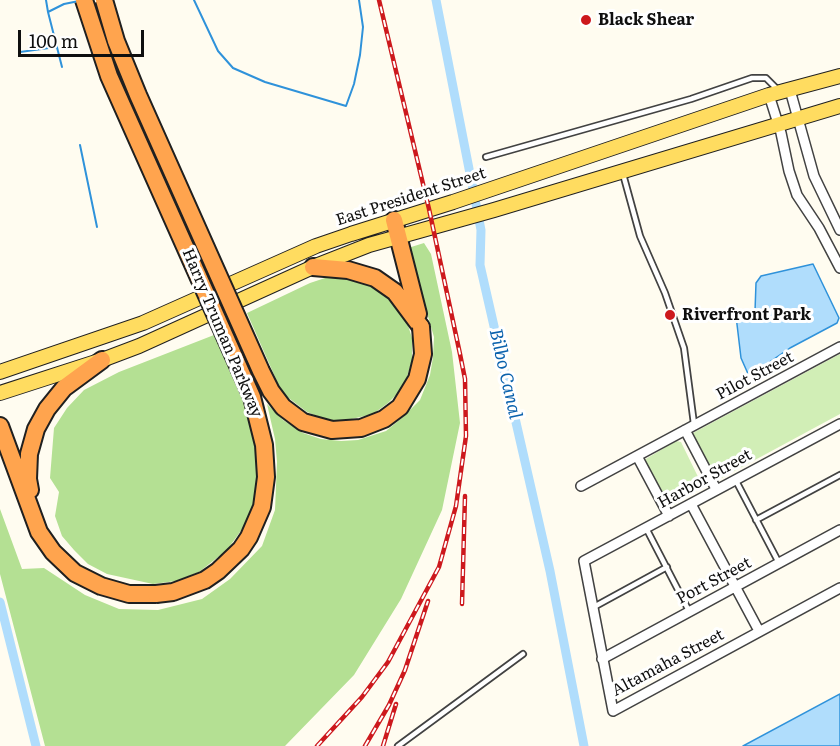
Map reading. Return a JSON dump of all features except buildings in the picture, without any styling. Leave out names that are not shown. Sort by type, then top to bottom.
[{"type":"highway","name":"Harry Truman Parkway","points":[[39,532],[64,563],[88,580],[129,594],[173,592],[205,580],[230,561],[241,549],[262,507],[266,477],[264,445],[258,414],[245,380],[120,103],[98,47],[84,0]]},
{"type":"highway","name":"Harry Truman Parkway","points":[[104,0],[116,41],[138,95],[261,370],[271,391],[283,407],[303,422],[332,430],[361,428],[384,419],[400,407],[417,379],[423,354],[421,327],[394,220]]},
{"type":"highway","points":[[313,267],[348,270],[375,278],[387,285],[404,301],[421,327]]},
{"type":"highway","points":[[39,532],[28,479],[29,454],[36,429],[47,409],[64,388],[102,360]]},
{"type":"highway","points":[[0,426],[39,532]]},
{"type":"main road","name":"East President Street","points":[[0,372],[143,323],[316,246],[780,92],[840,76]]},
{"type":"main road","name":"East President Street","points":[[0,393],[102,360],[194,322],[313,267],[369,245],[494,210],[840,106]]},
{"type":"street","points":[[780,92],[798,118],[814,176],[840,229],[823,234]]},
{"type":"street","points":[[780,92],[778,124],[797,195],[823,234],[840,268]]},
{"type":"street","name":"Pilot Street","points":[[581,486],[840,347]]},
{"type":"street","name":"Harbor Street","points":[[584,561],[840,424]]},
{"type":"street","points":[[685,430],[716,489]]},
{"type":"street","points":[[637,456],[669,516]]},
{"type":"street","points":[[691,504],[759,631]]},
{"type":"street","name":"Port Street","points":[[602,660],[840,530]]},
{"type":"street","name":"Altamaha Street","points":[[584,561],[613,711],[840,588]]},
{"type":"lane","points":[[486,157],[691,99],[752,78],[766,78],[780,92]]},
{"type":"lane","points":[[622,171],[640,236],[665,293],[684,348],[694,425]]},
{"type":"lane","points":[[756,520],[840,475]]},
{"type":"lane","points":[[735,479],[779,563]]},
{"type":"lane","points":[[646,528],[689,611]]},
{"type":"lane","points":[[592,608],[667,567]]},
{"type":"lane","points":[[398,746],[523,654]]},
{"type":"green space","points":[[424,243],[431,254],[452,352],[460,423],[442,510],[401,599],[354,675],[285,746],[45,746],[0,574],[0,509],[22,569],[44,568],[85,595],[119,609],[158,610],[202,599],[230,579],[262,546],[275,510],[277,462],[275,439],[267,404],[283,420],[303,433],[321,439],[341,441],[358,440],[386,431],[420,400],[430,375],[434,337],[408,248]]},
{"type":"green space","points":[[331,276],[353,277],[373,286],[395,302],[406,319],[412,338],[412,360],[399,392],[373,414],[343,421],[327,420],[307,412],[286,396],[279,386],[247,313],[310,283]]},
{"type":"green space","points":[[214,335],[240,391],[252,426],[257,490],[248,521],[227,550],[199,572],[176,581],[153,584],[107,574],[88,564],[62,536],[55,516],[59,492],[50,478],[54,428],[67,408],[84,390],[119,372]]},
{"type":"green space","points":[[840,354],[840,414],[716,481],[693,440],[693,433]]},
{"type":"green space","points":[[676,441],[681,442],[703,487],[674,505],[669,505],[644,460]]},
{"type":"water","points":[[813,264],[839,318],[837,323],[790,348],[749,376],[741,358],[736,316],[755,311],[756,283],[761,276]]},
{"type":"water","points":[[840,694],[840,746],[743,746]]},
{"type":"waterway","points":[[46,0],[48,12],[64,4],[79,1]]},
{"type":"waterway","points":[[194,0],[218,51],[233,68],[265,82],[346,106],[354,84],[360,55],[363,27],[359,0]]},
{"type":"waterway","name":"Bilbo Canal","points":[[436,0],[481,230],[480,265],[550,571],[584,746]]},
{"type":"waterway","points":[[48,12],[62,67]]},
{"type":"waterway","points":[[20,52],[56,47]]},
{"type":"waterway","points":[[80,145],[97,227]]},
{"type":"waterway","points":[[0,602],[36,746]]},
{"type":"railway","points":[[317,746],[362,697],[388,662],[439,567],[456,506],[466,436],[465,379],[429,209],[379,0]]},
{"type":"railway","points":[[462,604],[465,496]]},
{"type":"railway","points":[[365,746],[389,705],[405,670],[428,601]]},
{"type":"railway","points":[[383,746],[396,704]]},
{"type":"place","name":"Black Shear","points":[[586,20]]},
{"type":"place","name":"Riverfront Park","points":[[670,315]]}]
